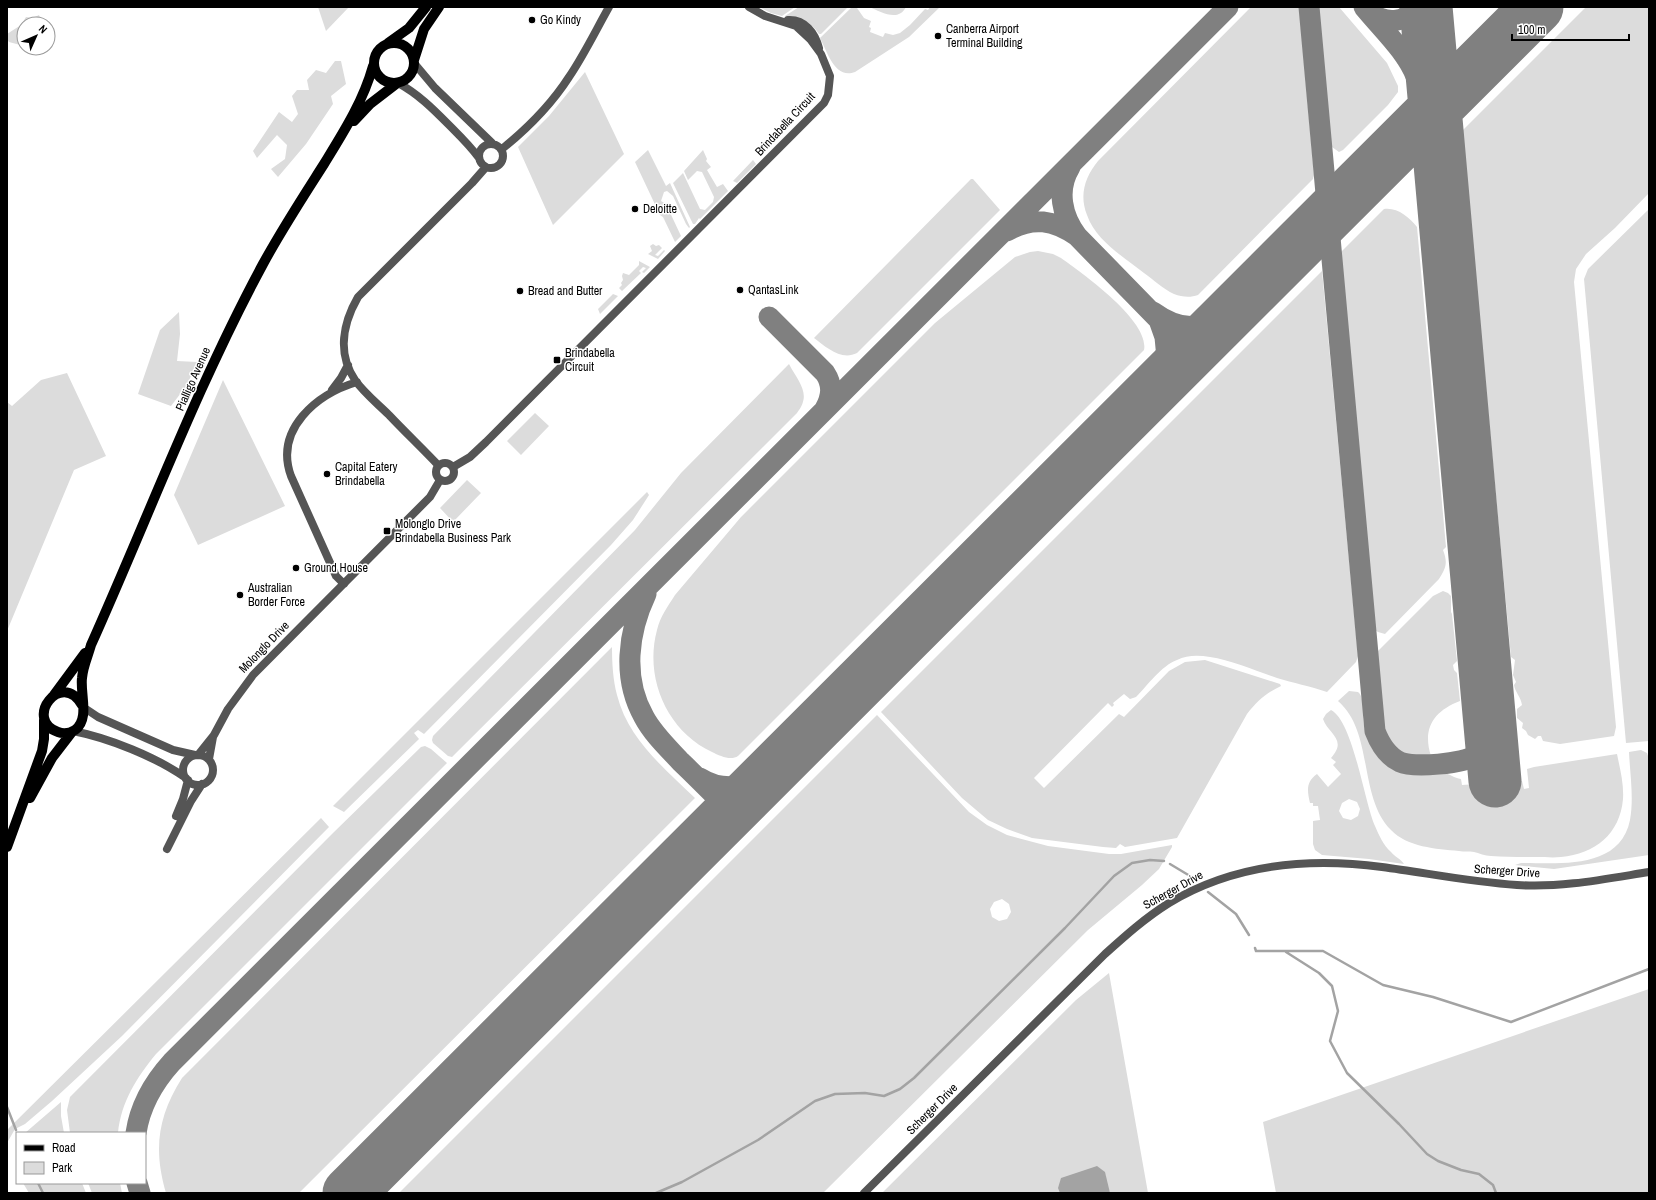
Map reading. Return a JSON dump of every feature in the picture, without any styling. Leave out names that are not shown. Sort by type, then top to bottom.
[{"type":"main road","points":[[426,7],[409,28],[382,47],[375,55],[373,66],[376,73],[381,79],[388,83],[397,83],[410,76],[422,33],[439,7]]},
{"type":"main road","points":[[386,44],[398,44],[405,47],[411,53],[414,62]]},
{"type":"main road","name":"Pialligo Avenue","points":[[83,706],[82,675],[91,645],[195,405],[244,301],[284,227],[342,135],[364,96],[373,66]]},
{"type":"main road","name":"Pialligo Avenue","points":[[342,135],[370,104],[397,83]]},
{"type":"main road","name":"Pialligo Avenue","points":[[54,695],[68,679],[91,645]]},
{"type":"main road","points":[[62,693],[70,694],[78,698],[83,706],[83,719],[79,726],[72,731],[48,765],[9,843],[43,746],[46,704],[54,695],[62,693]]},
{"type":"main road","points":[[44,716],[47,723],[54,731],[65,733],[72,731]]},
{"type":"street","points":[[502,149],[526,129],[557,95],[570,77],[609,7]]},
{"type":"street","name":"Brindabella Circuit","points":[[453,467],[470,457],[486,442],[824,103],[828,95],[830,76],[816,37],[806,26],[793,20],[777,20],[765,16],[749,7]]},
{"type":"street","points":[[397,83],[426,102],[473,150],[480,162],[486,167],[492,168],[501,164],[504,159],[502,149],[498,145],[492,143],[435,88],[414,62]]},
{"type":"street","points":[[479,158],[480,151],[483,147],[492,143]]},
{"type":"street","points":[[438,465],[357,382],[348,365],[344,348],[345,326],[349,314],[358,297],[472,183],[486,167]]},
{"type":"street","points":[[327,395],[341,378],[348,365]]},
{"type":"street","points":[[344,584],[336,576],[291,476],[288,464],[289,441],[294,428],[303,415],[338,388],[357,382]]},
{"type":"street","points":[[447,462],[453,467],[454,474],[451,479],[447,481],[440,480],[436,474],[436,468],[438,465],[447,462]]},
{"type":"street","name":"Molonglo Drive","points":[[196,755],[214,735],[228,709],[253,675],[430,497],[440,480]]},
{"type":"street","points":[[83,706],[98,717],[174,750],[209,759],[213,766],[212,774],[209,780],[202,784],[191,801],[167,849]]},
{"type":"street","points":[[72,731],[98,736],[168,766],[193,783],[202,784]]},
{"type":"street","name":"Molonglo Drive","points":[[209,759],[214,735]]},
{"type":"street","points":[[176,816],[183,799],[187,779],[184,773],[185,764],[191,757],[196,755]]},
{"type":"street","name":"Scherger Drive","points":[[864,1193],[1105,954],[1143,921],[1168,904],[1208,883],[1253,869],[1282,864],[1310,862],[1361,864],[1498,884],[1528,886],[1583,883],[1649,872]]},
{"type":"green space","points":[[318,7],[349,7],[326,31]]},
{"type":"green space","points":[[759,7],[795,7],[782,16],[771,13]]},
{"type":"green space","points":[[799,7],[848,7],[821,34],[819,34],[809,23],[785,16]]},
{"type":"green space","points":[[852,7],[857,8],[864,18],[871,21],[869,27],[871,28],[870,32],[883,37],[885,33],[893,35],[900,33],[925,9],[928,10],[930,7],[940,7],[909,37],[855,72],[848,73],[842,72],[833,63],[820,38]]},
{"type":"green space","points":[[869,7],[906,7],[903,12],[894,15],[883,13]]},
{"type":"green space","points":[[1251,7],[1299,7],[1314,175],[1313,179],[1198,295],[1189,297],[1180,296],[1170,292],[1111,248],[1097,233],[1091,224],[1085,208],[1085,186],[1093,167],[1098,161]]},
{"type":"green space","points":[[1316,7],[1339,7],[1387,63],[1398,86],[1398,92],[1388,105],[1343,150],[1339,152],[1328,142]]},
{"type":"green space","points":[[1586,7],[1649,7],[1649,193],[1615,228],[1586,254],[1576,269],[1574,282],[1616,727],[1614,736],[1560,744],[1543,741],[1541,736],[1538,736],[1535,739],[1528,735],[1522,728],[1523,723],[1517,718],[1517,709],[1522,705],[1514,685],[1516,682],[1513,675],[1515,660],[1511,657],[1462,131]]},
{"type":"green space","points":[[16,28],[16,44],[9,42],[7,39],[7,34]]},
{"type":"green space","points":[[335,61],[341,61],[346,84],[331,96],[333,104],[306,144],[278,177],[271,169],[285,159],[287,145],[277,135],[257,158],[253,151],[279,112],[292,122],[298,114],[292,96],[297,90],[309,90],[307,80],[316,70],[326,73]]},
{"type":"green space","points":[[585,72],[624,154],[553,225],[518,147],[549,116]]},
{"type":"green space","points":[[648,150],[666,186],[670,183],[690,227],[689,228],[686,224],[673,196],[667,191],[664,192],[661,201],[666,204],[681,236],[675,242],[663,217],[660,215],[635,162]]},
{"type":"green space","points":[[703,150],[707,159],[706,161],[711,167],[707,170],[717,187],[723,184],[728,191],[700,219],[699,218],[695,224],[693,224],[673,183],[683,173],[700,209],[705,210],[713,202],[714,197],[702,172],[697,171],[688,180],[684,171]]},
{"type":"green space","points":[[753,160],[756,164],[737,183],[733,181]]},
{"type":"green space","points":[[971,179],[973,179],[1000,210],[857,353],[845,355],[834,352],[814,338]]},
{"type":"green space","points":[[1384,209],[1398,211],[1417,227],[1446,547],[1443,550],[1446,565],[1439,579],[1385,634],[1372,628],[1350,383],[1352,382],[1352,378],[1349,378],[1338,255]]},
{"type":"green space","points":[[1649,209],[1649,741],[1626,743],[1584,279],[1588,269]]},
{"type":"green space","points":[[653,244],[656,246],[659,245],[662,248],[655,255],[658,256],[664,250],[665,251],[658,259],[648,254],[652,251],[650,246]]},
{"type":"green space","points":[[1038,251],[1053,254],[1061,258],[1113,299],[1137,326],[1143,338],[1144,350],[738,756],[729,758],[722,756],[696,743],[671,717],[657,684],[654,666],[654,648],[658,625],[675,595],[741,517],[935,323],[1015,257]]},
{"type":"green space","points":[[639,261],[650,267],[644,273],[642,272],[646,268],[643,267],[639,271],[641,273],[622,291],[619,288],[622,285],[623,273],[629,275],[639,265]]},
{"type":"green space","points":[[1322,271],[1358,656],[1356,662],[1327,692],[1277,678],[1218,658],[1189,656],[1181,658],[1160,671],[1136,697],[1130,699],[1124,694],[1113,703],[1114,705],[1112,707],[1108,703],[1034,778],[1044,788],[1119,714],[1124,717],[1169,671],[1185,662],[1205,660],[1280,684],[1281,686],[1262,698],[1247,714],[1177,838],[1125,847],[1120,844],[1116,848],[1103,847],[1032,838],[988,820],[962,798],[881,712]]},
{"type":"green space","points":[[613,294],[618,296],[600,314],[598,309]]},
{"type":"green space","points":[[179,312],[180,334],[177,361],[197,362],[187,385],[171,406],[138,394],[160,330]]},
{"type":"green space","points":[[789,364],[800,383],[804,394],[801,406],[797,413],[452,757],[448,756],[433,743],[433,736],[635,530],[681,473]]},
{"type":"green space","points":[[67,373],[106,456],[74,470],[7,631],[7,402],[12,406],[41,380]]},
{"type":"green space","points":[[223,380],[285,506],[198,545],[174,495]]},
{"type":"green space","points":[[535,413],[549,426],[521,455],[507,441]]},
{"type":"green space","points":[[467,480],[481,493],[453,522],[440,508]]},
{"type":"green space","points":[[647,492],[649,495],[633,520],[611,545],[424,734],[418,730],[414,733],[419,739],[344,812],[333,806]]},
{"type":"green space","points":[[1443,591],[1451,596],[1451,612],[1457,661],[1453,665],[1454,670],[1457,673],[1460,701],[1443,710],[1432,722],[1428,737],[1431,756],[1421,758],[1403,756],[1392,749],[1385,740],[1381,727],[1374,655],[1433,596]]},
{"type":"green space","points":[[612,647],[613,671],[617,695],[622,711],[629,725],[648,752],[695,798],[299,1193],[166,1193],[160,1162],[160,1133],[168,1106],[182,1078]]},
{"type":"green space","points":[[1349,691],[1358,692],[1360,694],[1363,704],[1365,729],[1373,750],[1387,766],[1396,771],[1407,774],[1419,775],[1441,772],[1461,779],[1462,785],[1522,781],[1524,789],[1529,788],[1527,769],[1617,754],[1622,776],[1623,799],[1617,822],[1604,840],[1595,847],[1585,852],[1558,857],[1489,856],[1472,852],[1432,848],[1413,844],[1398,836],[1391,830],[1381,816],[1374,800],[1357,730],[1349,714],[1338,701]]},
{"type":"green space","points":[[1331,710],[1339,717],[1346,729],[1375,826],[1386,846],[1404,864],[1322,855],[1315,850],[1313,844],[1313,821],[1320,820],[1318,806],[1313,806],[1313,803],[1310,803],[1308,794],[1309,783],[1317,774],[1328,787],[1341,774],[1333,765],[1336,762],[1331,758],[1338,746],[1335,737],[1323,719]],"holes":[[[1349,799],[1357,802],[1360,809],[1358,816],[1351,820],[1343,818],[1339,811],[1342,803]]]},
{"type":"green space","points":[[877,715],[969,812],[987,825],[1007,835],[1048,846],[1109,854],[1121,854],[1172,845],[1159,869],[1088,930],[823,1193],[399,1193]],"holes":[[[1002,899],[1009,904],[1011,912],[1007,919],[999,921],[992,917],[990,909],[994,902]]]},
{"type":"green space","points":[[425,746],[431,749],[447,763],[156,1054],[136,1081],[126,1100],[118,1132],[70,1132],[67,1110],[70,1097],[333,833],[421,747]]},
{"type":"green space","points":[[1641,750],[1647,753],[1649,759],[1649,855],[1554,869],[1515,865],[1521,863],[1570,863],[1601,856],[1614,848],[1624,836],[1630,820],[1632,795],[1629,752]]},
{"type":"green space","points":[[321,818],[329,827],[122,1036],[52,1101],[25,1124],[15,1129],[7,1143],[7,1130]]},
{"type":"green space","points":[[1109,973],[1148,1193],[882,1193],[1076,1000]]},
{"type":"green space","points":[[1649,989],[1649,1193],[1276,1193],[1263,1122]]},
{"type":"green space","points":[[61,1102],[61,1116],[64,1132],[26,1132]]},
{"type":"green space","points":[[24,1184],[82,1184],[86,1193],[29,1193]]},
{"type":"green space","points":[[88,1184],[120,1184],[122,1193],[92,1193]]},
{"type":"shaded area","points":[[1097,1166],[1105,1172],[1110,1193],[1060,1193],[1058,1188],[1061,1178]]},
{"type":"waterway","points":[[656,1193],[682,1182],[758,1140],[815,1101],[835,1094],[865,1093],[884,1096],[900,1089],[914,1078],[1065,928],[1114,876],[1132,863],[1150,860],[1164,861]]},
{"type":"waterway","points":[[1170,864],[1195,879]]},
{"type":"waterway","points":[[1208,892],[1236,914],[1249,935]]},
{"type":"waterway","points":[[1255,948],[1256,951],[1323,951],[1383,985],[1433,997],[1511,1022],[1649,969]]},
{"type":"waterway","points":[[1286,952],[1319,973],[1332,986],[1338,1011],[1330,1041],[1347,1073],[1427,1154],[1438,1161],[1461,1170],[1479,1174],[1493,1185],[1496,1193]]},
{"type":"waterway","points":[[7,1107],[16,1130]]},
{"type":"waterway","points":[[38,1184],[43,1193]]},
{"type":"taxiway","points":[[136,1132],[148,1095],[172,1062],[1228,7]]},
{"type":"taxiway","points":[[1309,7],[1375,731],[1382,745],[1391,756],[1400,762],[1416,765],[1450,763],[1470,758],[1481,750],[1490,732]]},
{"type":"taxiway","points":[[1364,7],[1402,52],[1412,67],[1418,83],[1420,100],[1416,119],[1405,138]]},
{"type":"taxiway","points":[[1369,12],[1382,19],[1394,20],[1407,17],[1417,7]]},
{"type":"taxiway","points":[[1406,58],[1425,69],[1443,72],[1462,70],[1482,62]]},
{"type":"taxiway","points":[[1070,167],[1063,185],[1062,194],[1065,211],[1072,228],[1077,236],[1159,320],[1165,337],[1167,358],[1163,374],[1158,385]]},
{"type":"taxiway","points":[[1311,232],[1320,219],[1326,201]]},
{"type":"taxiway","points":[[1007,231],[1026,223],[1043,222],[1060,226],[1077,236]]},
{"type":"taxiway","points":[[1153,312],[1174,323],[1183,326],[1192,326],[1212,322],[1232,311]]},
{"type":"taxiway","points":[[769,317],[828,377],[831,391],[825,409]]},
{"type":"taxiway","points":[[646,594],[635,624],[630,655],[632,687],[637,702],[644,717],[661,741],[731,811]]},
{"type":"taxiway","points":[[700,778],[726,787],[744,785],[770,773]]},
{"type":"taxiway","points":[[137,1184],[140,1193]]},
{"type":"runway","points":[[1426,7],[1495,781]]},
{"type":"runway","points":[[349,1193],[1537,7]]},
{"type":"place","name":"Go Kindy","points":[[532,20]]},
{"type":"place","name":"Canberra Airport Terminal Building","points":[[938,36]]},
{"type":"place","name":"Deloitte","points":[[635,209]]},
{"type":"place","name":"QantasLink","points":[[740,290]]},
{"type":"place","name":"Bread and Butter","points":[[520,291]]},
{"type":"place","name":"Brindabella Circuit","points":[[557,360]]},
{"type":"place","name":"Capital Eatery Brindabella","points":[[327,474]]},
{"type":"place","name":"Molonglo Drive Brindabella Business Park","points":[[387,531]]},
{"type":"place","name":"Ground House","points":[[296,568]]},
{"type":"place","name":"Australian Border Force","points":[[240,595]]}]
